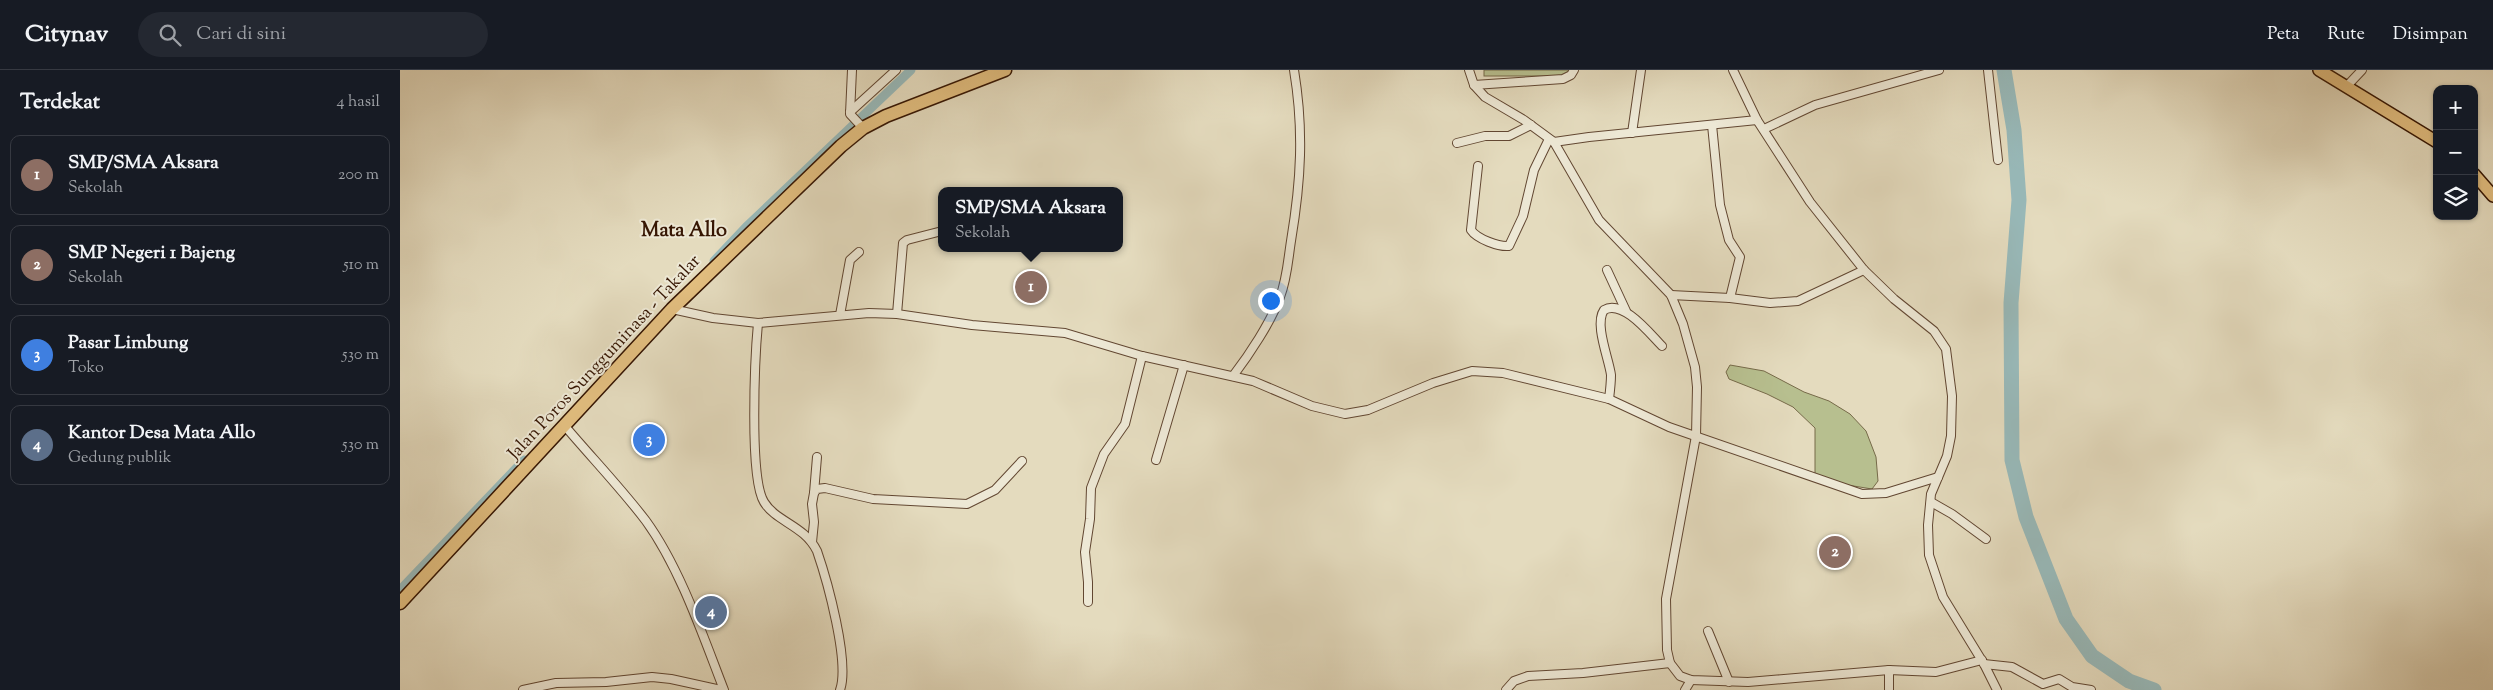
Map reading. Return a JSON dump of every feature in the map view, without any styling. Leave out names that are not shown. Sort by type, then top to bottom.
[{"type":"highway","name":"Jalan Poros Sungguminasa - Takalar","points":[[400,603],[672,309],[860,125],[1005,70]]},
{"type":"main road","points":[[2319,70],[2433,140]]},
{"type":"main road","points":[[2475,175],[2493,196]]},
{"type":"street","points":[[852,70],[850,113],[860,125]]},
{"type":"street","points":[[850,113],[896,70]]},
{"type":"street","points":[[1233,376],[1270,316],[1284,284],[1297,205],[1301,161],[1300,119],[1294,70]]},
{"type":"street","points":[[1469,70],[1474,85],[1491,103],[1530,125],[1551,140],[1599,220],[1671,295],[1683,324],[1695,367],[1697,387],[1696,436],[1666,599],[1665,629],[1670,663],[1680,676],[1691,680],[1748,682],[1889,670],[1936,672],[1983,662],[2012,667],[2043,684],[2060,679],[2072,687],[2091,690]]},
{"type":"street","points":[[1474,85],[1563,79],[1571,75],[1574,70]]},
{"type":"street","points":[[1632,133],[1641,70]]},
{"type":"street","points":[[1733,70],[1757,120],[1810,202],[1864,270],[1889,295],[1934,331],[1946,349],[1952,396],[1951,436],[1947,456],[1930,502],[1928,525],[1931,565],[1943,597],[1983,662],[1997,690]]},
{"type":"street","points":[[1764,129],[1808,108],[1939,70]]},
{"type":"street","points":[[1988,70],[1998,160]]},
{"type":"street","points":[[2346,87],[2362,70]]},
{"type":"street","points":[[1551,140],[1757,120]]},
{"type":"street","points":[[1457,143],[1486,136],[1509,136],[1530,125]]},
{"type":"street","points":[[1712,125],[1720,205],[1729,240],[1740,257],[1730,298]]},
{"type":"street","points":[[1478,166],[1471,228],[1475,234],[1507,247],[1518,229],[1534,170],[1551,140]]},
{"type":"street","points":[[897,314],[903,243],[907,240],[938,233]]},
{"type":"street","points":[[840,315],[850,260],[859,252]]},
{"type":"street","points":[[1608,270],[1626,312],[1662,346]]},
{"type":"street","points":[[1671,295],[1730,298],[1770,303],[1798,302],[1864,270]]},
{"type":"street","points":[[1610,399],[1611,376],[1603,343],[1601,314],[1610,307],[1626,312]]},
{"type":"street","points":[[672,309],[713,318],[758,323],[840,315],[897,314],[972,325],[1065,333],[1142,356],[1233,376],[1265,386],[1312,406],[1345,414],[1368,410],[1433,383],[1477,370],[1532,378],[1610,399],[1645,417],[1862,494],[1886,493],[1938,477]]},
{"type":"street","points":[[758,323],[755,390],[756,464],[760,491],[763,502],[769,508],[794,525],[812,542],[819,558],[840,646],[843,678],[840,690]]},
{"type":"street","points":[[1088,602],[1085,552],[1090,519],[1091,488],[1104,454],[1125,424],[1142,356]]},
{"type":"street","points":[[1156,460],[1184,365]]},
{"type":"street","points":[[564,425],[646,522],[672,568],[700,627],[722,690]]},
{"type":"street","points":[[812,542],[817,457]]},
{"type":"street","points":[[814,493],[817,489],[825,488],[873,499],[967,504],[995,490],[1022,461]]},
{"type":"street","points":[[1930,502],[1947,510],[1986,539]]},
{"type":"street","points":[[1708,631],[1729,682]]},
{"type":"street","points":[[1506,690],[1514,681],[1528,676],[1583,673],[1670,663]]},
{"type":"street","points":[[1889,670],[1889,690]]},
{"type":"street","points":[[523,690],[545,684],[579,686],[652,677],[671,679],[722,690]]},
{"type":"street","points":[[1685,690],[1691,680]]},
{"type":"green space","points":[[1484,70],[1574,70],[1574,76],[1484,76]]},
{"type":"green space","points":[[1730,365],[1764,371],[1804,392],[1829,401],[1850,414],[1866,431],[1876,457],[1878,481],[1872,489],[1835,483],[1815,476],[1815,428],[1793,407],[1729,379],[1726,372]]},
{"type":"waterway","points":[[714,261],[746,227],[911,70]]},
{"type":"waterway","points":[[2004,70],[2014,130],[2019,200],[2011,303],[2012,460],[2026,517],[2066,619],[2092,656],[2129,681],[2154,690]]},
{"type":"waterway","points":[[400,590],[524,460]]},
{"type":"place","name":"SMP/SMA Aksara","points":[[1031,287]]},
{"type":"place","name":"Pasar Limbung","points":[[649,440]]},
{"type":"place","name":"SMP Negeri 1 Bajeng","points":[[1835,552]]},
{"type":"place","name":"Kantor Desa Mata Allo","points":[[711,612]]},
{"type":"district","name":"Mata Allo","points":[[684,231]]}]
